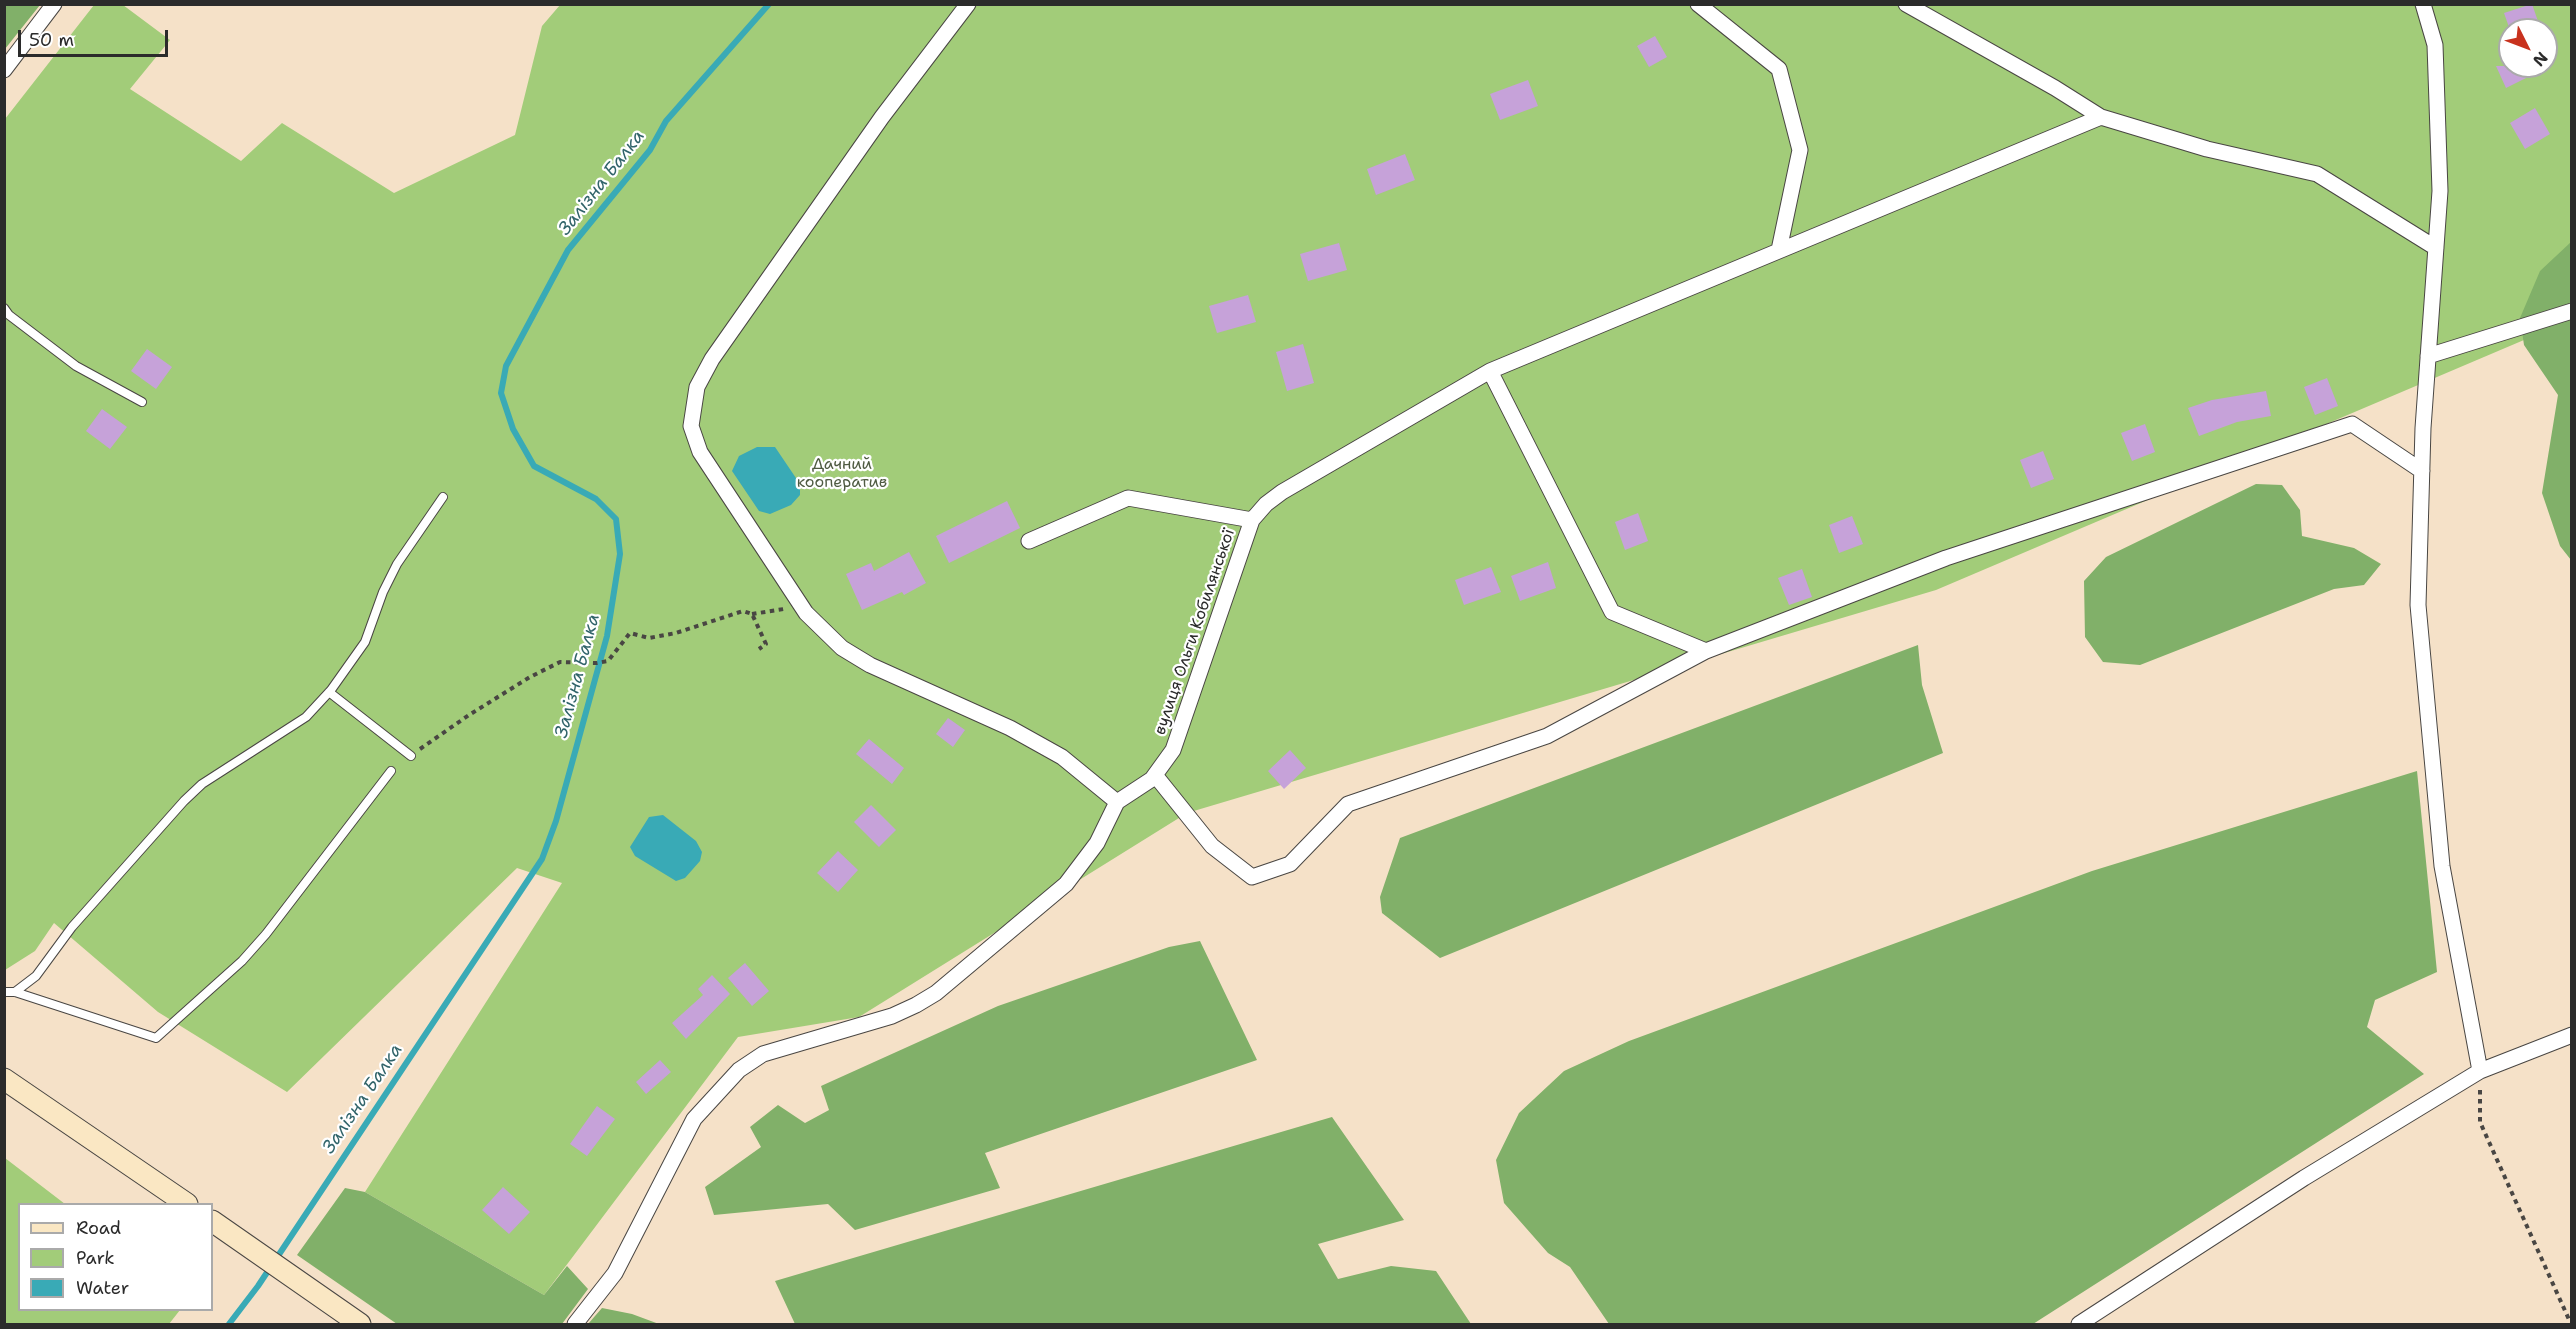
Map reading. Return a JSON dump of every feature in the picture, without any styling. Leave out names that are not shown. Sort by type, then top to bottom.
[{"type":"main road","points":[[4,1080],[186,1203]]},
{"type":"main road","points":[[213,1222],[360,1324]]},
{"type":"street","points":[[4,70],[54,4]]},
{"type":"street","points":[[968,4],[882,117],[725,339],[697,387],[691,426],[700,452],[800,604],[842,648],[870,664],[1010,728],[1051,751],[1117,802]]},
{"type":"street","points":[[1698,4],[1779,69],[1800,150],[1779,250]]},
{"type":"street","points":[[1906,4],[2055,88],[2101,117],[2207,149],[2317,174],[2436,248]]},
{"type":"street","points":[[2423,4],[2434,45],[2440,191],[2428,356],[2418,605],[2442,866],[2480,1071]]},
{"type":"street","name":"вулиця Ольги Кобилянської","points":[[575,1324],[615,1273],[694,1119],[714,1094],[739,1070],[763,1054],[892,1016],[936,993],[1066,884],[1097,843],[1117,802],[1155,775],[1173,750],[1252,520],[1282,492],[1490,371],[2101,117]]},
{"type":"street","points":[[2428,356],[2571,311]]},
{"type":"street","points":[[1490,371],[1612,612],[1706,651]]},
{"type":"street","points":[[1155,775],[1212,846],[1252,877],[1290,864],[1348,804],[1547,736],[1706,651],[1946,558],[2352,424],[2422,471]]},
{"type":"street","points":[[1029,541],[1128,498],[1252,520]]},
{"type":"street","points":[[2079,1324],[2304,1178],[2480,1071],[2571,1035]]},
{"type":"lane","points":[[4,308],[9,315],[76,366],[142,402]]},
{"type":"lane","points":[[15,992],[36,976],[72,927],[184,801],[202,784],[306,717],[329,692],[365,642],[383,592],[397,564],[443,497]]},
{"type":"lane","points":[[329,692],[411,756]]},
{"type":"lane","points":[[4,992],[15,992],[156,1038],[242,962],[391,771]]},
{"type":"path","points":[[411,756],[469,715],[560,662],[608,661],[630,633],[649,638],[676,633],[742,611],[752,614],[800,604]]},
{"type":"path","points":[[752,614],[766,644],[759,649]]},
{"type":"path","points":[[2480,1071],[2480,1122],[2518,1210],[2571,1319],[2571,1324]]},
{"type":"green space","points":[[4,5],[40,5],[5,49]]},
{"type":"green space","name":"Дачний кооператив","points":[[94,5],[123,5],[170,40],[130,89],[241,161],[282,123],[394,193],[515,135],[542,26],[560,5],[2571,5],[2571,320],[1936,590],[1187,813],[859,1017],[738,1037],[544,1295],[365,1192],[562,883],[517,868],[287,1092],[158,1012],[54,923],[35,951],[5,970],[5,119]]},
{"type":"green space","points":[[2571,242],[2571,560],[2560,546],[2542,493],[2558,395],[2524,345],[2520,318],[2540,271]]},
{"type":"green space","points":[[2256,484],[2282,485],[2300,510],[2302,536],[2354,548],[2381,564],[2364,585],[2334,589],[2140,665],[2103,662],[2085,637],[2084,581],[2106,557]]},
{"type":"green space","points":[[1918,645],[1922,685],[1943,753],[1440,958],[1382,913],[1380,897],[1400,838]]},
{"type":"green space","points":[[2417,771],[2437,972],[2375,1000],[2367,1027],[2424,1074],[2033,1324],[1609,1324],[1570,1267],[1548,1253],[1504,1203],[1496,1160],[1519,1113],[1564,1071],[1629,1041],[2092,871]]},
{"type":"green space","points":[[1200,941],[1257,1060],[985,1153],[1000,1188],[855,1230],[828,1204],[714,1215],[705,1187],[761,1147],[750,1127],[778,1105],[805,1123],[829,1110],[821,1086],[998,1006],[1169,947]]},
{"type":"green space","points":[[1332,1117],[1404,1220],[1318,1244],[1338,1279],[1391,1266],[1436,1271],[1471,1324],[795,1324],[775,1281]]},
{"type":"green space","points":[[5,1158],[64,1203],[18,1203],[18,1311],[179,1311],[169,1324],[5,1324]]},
{"type":"green space","points":[[345,1188],[365,1192],[544,1295],[567,1266],[588,1289],[562,1324],[397,1324],[297,1255]]},
{"type":"green space","points":[[602,1308],[632,1314],[659,1324],[588,1324]]},
{"type":"water","points":[[757,447],[775,447],[800,484],[800,495],[791,505],[770,514],[759,511],[732,471],[739,456]]},
{"type":"water","points":[[663,815],[696,841],[702,852],[700,861],[685,878],[676,881],[635,856],[630,847],[649,817]]},
{"type":"building","points":[[2532,4],[2537,18],[2506,18],[2504,13]]},
{"type":"building","points":[[1655,36],[1667,57],[1649,67],[1637,46]]},
{"type":"building","points":[[2501,78],[2526,78],[2506,88]]},
{"type":"building","points":[[1528,80],[1538,106],[1500,120],[1490,94]]},
{"type":"building","points":[[2535,108],[2550,134],[2525,149],[2510,123]]},
{"type":"building","points":[[1405,154],[1415,180],[1376,195],[1367,169]]},
{"type":"building","points":[[1339,243],[1347,270],[1308,281],[1300,254]]},
{"type":"building","points":[[1248,295],[1256,322],[1217,333],[1209,306]]},
{"type":"building","points":[[1303,344],[1314,383],[1287,391],[1276,352]]},
{"type":"building","points":[[147,349],[172,367],[156,389],[131,371]]},
{"type":"building","points":[[2327,378],[2338,406],[2315,415],[2304,387]]},
{"type":"building","points":[[2266,391],[2271,416],[2237,422],[2199,436],[2188,408],[2212,400]]},
{"type":"building","points":[[102,409],[127,427],[110,449],[86,431]]},
{"type":"building","points":[[2145,424],[2155,452],[2132,461],[2121,433]]},
{"type":"building","points":[[2043,451],[2054,479],[2031,488],[2020,460]]},
{"type":"building","points":[[1007,501],[1020,528],[949,563],[936,536]]},
{"type":"building","points":[[1638,513],[1648,541],[1625,550],[1615,522]]},
{"type":"building","points":[[1852,516],[1863,544],[1839,553],[1829,525]]},
{"type":"building","points":[[909,552],[926,583],[904,595],[902,592],[862,610],[846,574],[871,563],[874,571]]},
{"type":"building","points":[[1548,562],[1556,588],[1520,601],[1511,576]]},
{"type":"building","points":[[1491,567],[1501,592],[1464,605],[1455,580]]},
{"type":"building","points":[[1802,569],[1812,597],[1789,605],[1778,578]]},
{"type":"building","points":[[948,718],[965,730],[953,747],[936,734]]},
{"type":"building","points":[[869,739],[904,768],[892,784],[856,754]]},
{"type":"building","points":[[1290,750],[1306,768],[1284,789],[1268,771]]},
{"type":"building","points":[[871,805],[896,830],[879,847],[854,822]]},
{"type":"building","points":[[838,851],[858,870],[838,892],[817,873]]},
{"type":"building","points":[[745,963],[769,991],[752,1006],[728,978]]},
{"type":"building","points":[[712,975],[730,994],[686,1039],[672,1023],[703,995],[698,989]]},
{"type":"building","points":[[660,1060],[671,1072],[646,1094],[636,1082]]},
{"type":"building","points":[[597,1106],[615,1119],[587,1156],[570,1144]]},
{"type":"building","points":[[503,1187],[530,1212],[509,1234],[482,1210]]},
{"type":"waterway","name":"Залізна Балка","points":[[229,1324],[258,1286],[542,859],[556,821],[607,636],[620,554],[616,519],[596,499],[534,466],[513,429],[501,393],[506,366],[568,250],[650,150],[666,121],[769,4]]}]
